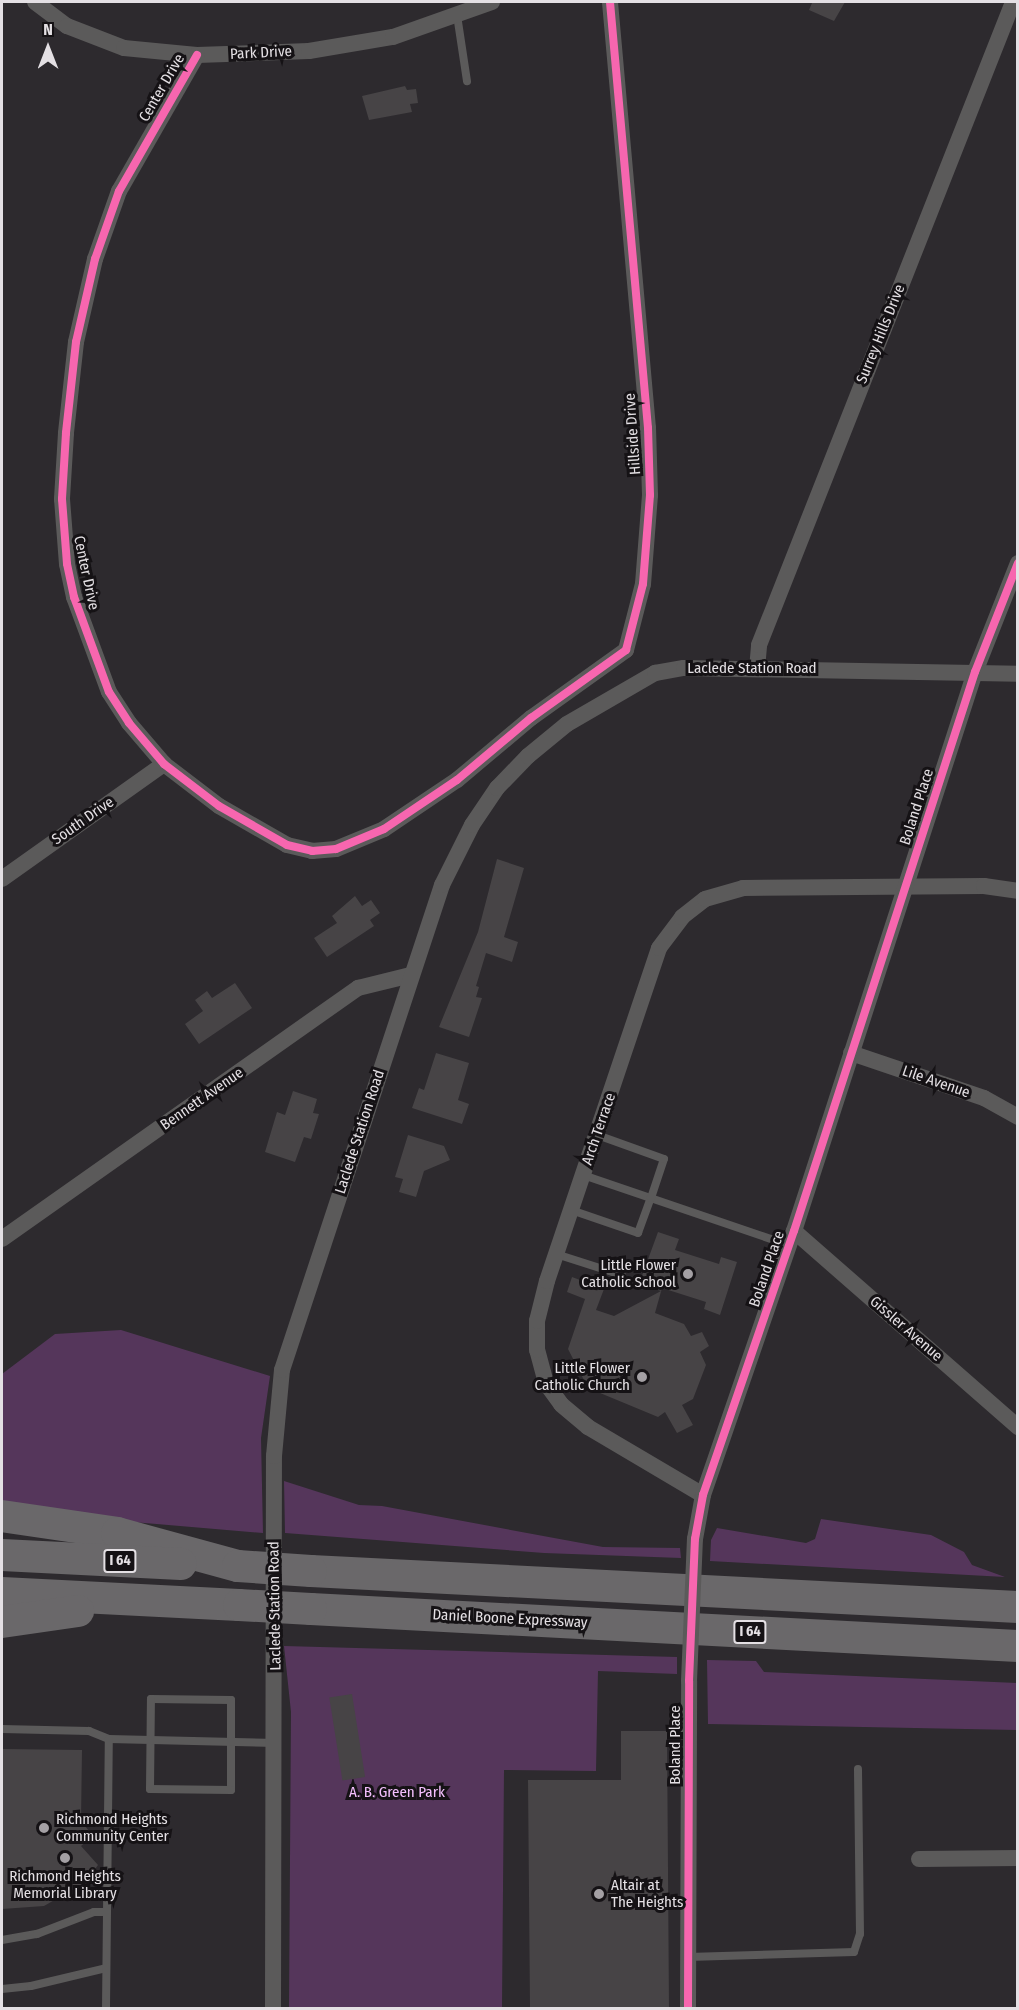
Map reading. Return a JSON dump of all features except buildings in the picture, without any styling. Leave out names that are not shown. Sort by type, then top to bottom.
[{"type":"highway","points":[[2,1516],[117,1533],[238,1566]]},
{"type":"highway","name":"I 64","points":[[2,1555],[1017,1607]]},
{"type":"highway","name":"Daniel Boone Expressway","points":[[2,1593],[1017,1646]]},
{"type":"highway","points":[[2,1622],[144,1600]]},
{"type":"street","name":"Park Drive","points":[[35,2],[68,26],[124,48],[197,55],[309,51],[393,37],[492,2]]},
{"type":"street","name":"Hillside Drive","points":[[457,780],[531,718],[626,650],[644,584],[649,544],[648,428],[610,2]]},
{"type":"street","name":"Surrey Hills Drive","points":[[758,669],[759,645],[1013,2]]},
{"type":"street","name":"Center Drive","points":[[197,55],[119,190],[106,220],[76,342],[62,500],[74,597],[97,665],[129,723],[164,764],[219,806],[287,845],[312,851],[336,849],[361,841],[457,780]]},
{"type":"street","name":"Boland Place","points":[[688,2008],[689,1681],[695,1539],[703,1495],[792,1238],[975,672],[1017,563]]},
{"type":"street","name":"Laclede Station Road","points":[[273,2008],[276,1743],[274,1456],[282,1370],[442,885],[472,825],[497,788],[528,756],[567,724],[655,673],[684,668],[1017,674]]},
{"type":"street","name":"South Drive","points":[[2,879],[164,764]]},
{"type":"street","name":"Arch Terrace","points":[[703,1495],[588,1426],[561,1404],[546,1383],[537,1350],[537,1321],[556,1254],[660,948],[682,917],[705,899],[743,888],[905,889],[984,885],[1017,891]]},
{"type":"street","name":"Bennett Avenue","points":[[2,1239],[358,988],[411,975]]},
{"type":"street","name":"Lile Avenue","points":[[851,1053],[984,1098],[1017,1117]]},
{"type":"street","name":"Gissler Avenue","points":[[792,1238],[1017,1427]]},
{"type":"street","points":[[920,1859],[1017,1858]]},
{"type":"lane","points":[[457,15],[467,81]]},
{"type":"lane","points":[[571,1210],[638,1233],[651,1198],[664,1159],[597,1135]]},
{"type":"lane","points":[[583,1175],[651,1198],[792,1238]]},
{"type":"lane","points":[[556,1254],[622,1275]]},
{"type":"lane","points":[[152,1699],[231,1700],[231,1790],[150,1789],[150,1740],[152,1699]]},
{"type":"lane","points":[[2,1729],[89,1731],[109,1739],[276,1743]]},
{"type":"lane","points":[[106,2008],[109,1739]]},
{"type":"lane","points":[[688,1957],[854,1952],[860,1934],[858,1769]]},
{"type":"lane","points":[[2,1940],[38,1934],[94,1912],[106,1912]]},
{"type":"lane","points":[[2,1989],[31,1986],[106,1968]]},
{"type":"green space","points":[[121,1330],[270,1376],[261,1438],[263,1533],[121,1521],[2,1505],[2,1374],[55,1334]]},
{"type":"green space","points":[[284,1481],[359,1505],[382,1506],[603,1547],[680,1548],[681,1558],[544,1553],[285,1533]]},
{"type":"green space","points":[[821,1519],[931,1535],[964,1552],[972,1565],[1005,1577],[710,1561],[711,1540],[717,1528],[806,1543],[815,1539]]},
{"type":"green space","name":"A. B. Green Park","points":[[284,1646],[677,1657],[677,1674],[598,1671],[596,1771],[504,1770],[502,2008],[289,2008],[291,1712]]},
{"type":"green space","points":[[707,1660],[756,1661],[764,1672],[1017,1683],[1017,1730],[708,1724]]},
{"type":"cycle path","points":[[197,55],[119,191],[95,259],[76,342],[66,433],[62,499],[67,564],[74,597],[109,692],[129,723],[164,764],[219,806],[287,845],[312,851],[336,849],[384,829],[457,780],[531,718],[626,650],[643,584],[650,495],[648,428],[610,2]]},
{"type":"cycle path","points":[[688,2008],[689,1681],[695,1539],[703,1495],[794,1231],[975,672],[1018,563]]},
{"type":"place","name":"Little Flower Catholic School","points":[[688,1274]]},
{"type":"place","name":"Little Flower Catholic Church","points":[[642,1377]]},
{"type":"place","name":"Richmond Heights Community Center","points":[[44,1828]]},
{"type":"place","name":"Richmond Heights Memorial Library","points":[[65,1858]]},
{"type":"place","name":"Altair at The Heights","points":[[599,1894]]}]
